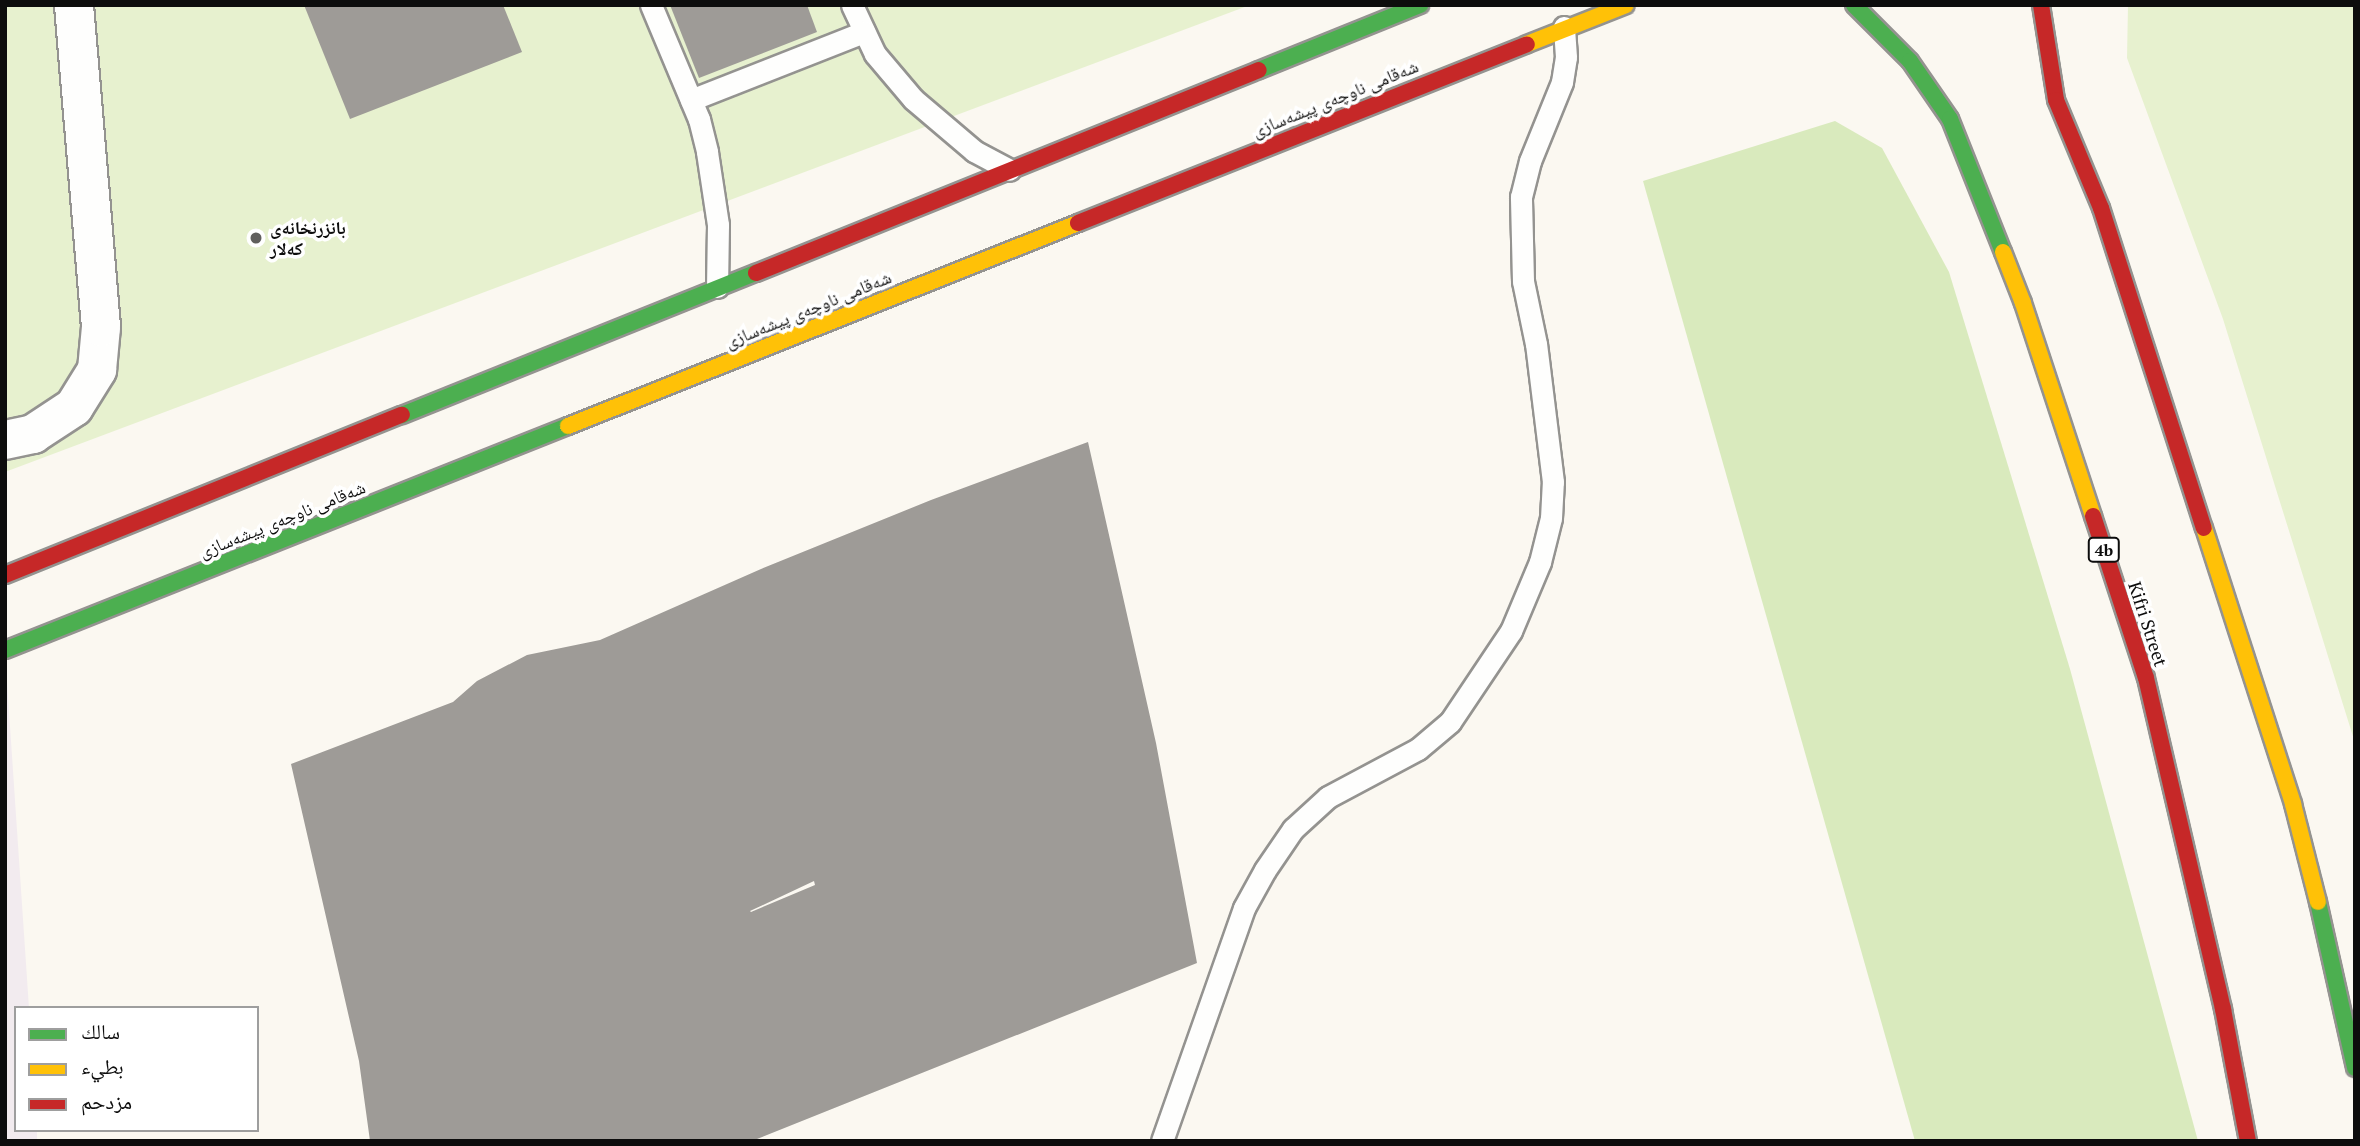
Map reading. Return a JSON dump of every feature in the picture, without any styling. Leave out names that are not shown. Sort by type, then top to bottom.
[{"type":"main road","points":[[5,575],[1420,5]]},
{"type":"main road","name":"شەقامی ناوچەی پیشەسازی","points":[[5,650],[1564,27],[1626,5]]},
{"type":"main road","name":"Kifri Street","points":[[1854,5],[1910,61],[1950,119],[2023,303],[2146,678],[2223,1009],[2248,1141]]},
{"type":"main road","points":[[2041,5],[2056,100],[2101,208],[2293,804],[2326,932],[2355,1068]]},
{"type":"street","points":[[5,440],[33,434],[74,407],[97,370],[101,327],[75,5]]},
{"type":"lane","points":[[651,5],[699,119],[714,186],[718,225],[717,287]]},
{"type":"lane","points":[[852,5],[874,54],[913,99],[974,150],[1009,170]]},
{"type":"lane","points":[[1162,1141],[1244,908],[1265,870],[1293,829],[1328,797],[1418,749],[1450,722],[1511,631],[1540,562],[1551,518],[1553,482],[1535,344],[1523,281],[1521,197],[1531,161],[1562,82],[1566,57],[1564,27]]},
{"type":"lane","points":[[691,100],[864,32]]},
{"type":"shaded area","points":[[5,652],[29,1006],[14,1006],[14,1132],[37,1132],[37,1141],[5,1141]]},
{"type":"green space","points":[[5,5],[1250,5],[5,472]]},
{"type":"green space","points":[[2128,5],[2355,5],[2355,743],[2223,319],[2127,58]]},
{"type":"green space","points":[[1835,121],[1882,148],[1949,272],[2070,669],[2198,1141],[1915,1141],[1643,181]]},
{"type":"building","points":[[304,5],[503,5],[522,52],[350,119]]},
{"type":"building","points":[[670,5],[807,5],[817,32],[699,78]]},
{"type":"building","points":[[1088,442],[1156,743],[1197,963],[752,1141],[370,1141],[359,1061],[291,764],[453,702],[477,681],[527,655],[600,640],[761,569],[931,500]],"holes":[[[814,881],[815,885],[751,912],[750,911]]]},
{"type":"traffic: fast","points":[[1259,70],[1420,5]]},
{"type":"traffic: fast","points":[[1854,5],[1910,61],[1950,119],[2003,252]]},
{"type":"traffic: fast","points":[[402,415],[756,273]]},
{"type":"traffic: fast","points":[[5,650],[568,426]]},
{"type":"traffic: fast","points":[[2318,902],[2355,1068]]},
{"type":"traffic: slow","points":[[1527,44],[1626,5]]},
{"type":"traffic: slow","points":[[568,426],[1078,223]]},
{"type":"traffic: slow","points":[[2003,252],[2023,303],[2093,516]]},
{"type":"traffic: slow","points":[[2204,528],[2293,804],[2318,902]]},
{"type":"traffic: jam","points":[[2041,5],[2056,100],[2101,208],[2204,528]]},
{"type":"traffic: jam","points":[[1078,223],[1527,44]]},
{"type":"traffic: jam","points":[[756,273],[1259,70]]},
{"type":"traffic: jam","points":[[5,575],[402,415]]},
{"type":"traffic: jam","points":[[2093,516],[2146,678],[2223,1009],[2248,1141]]},
{"type":"place","name":"بانزرنخانەی کەلار","points":[[256,238]]}]
